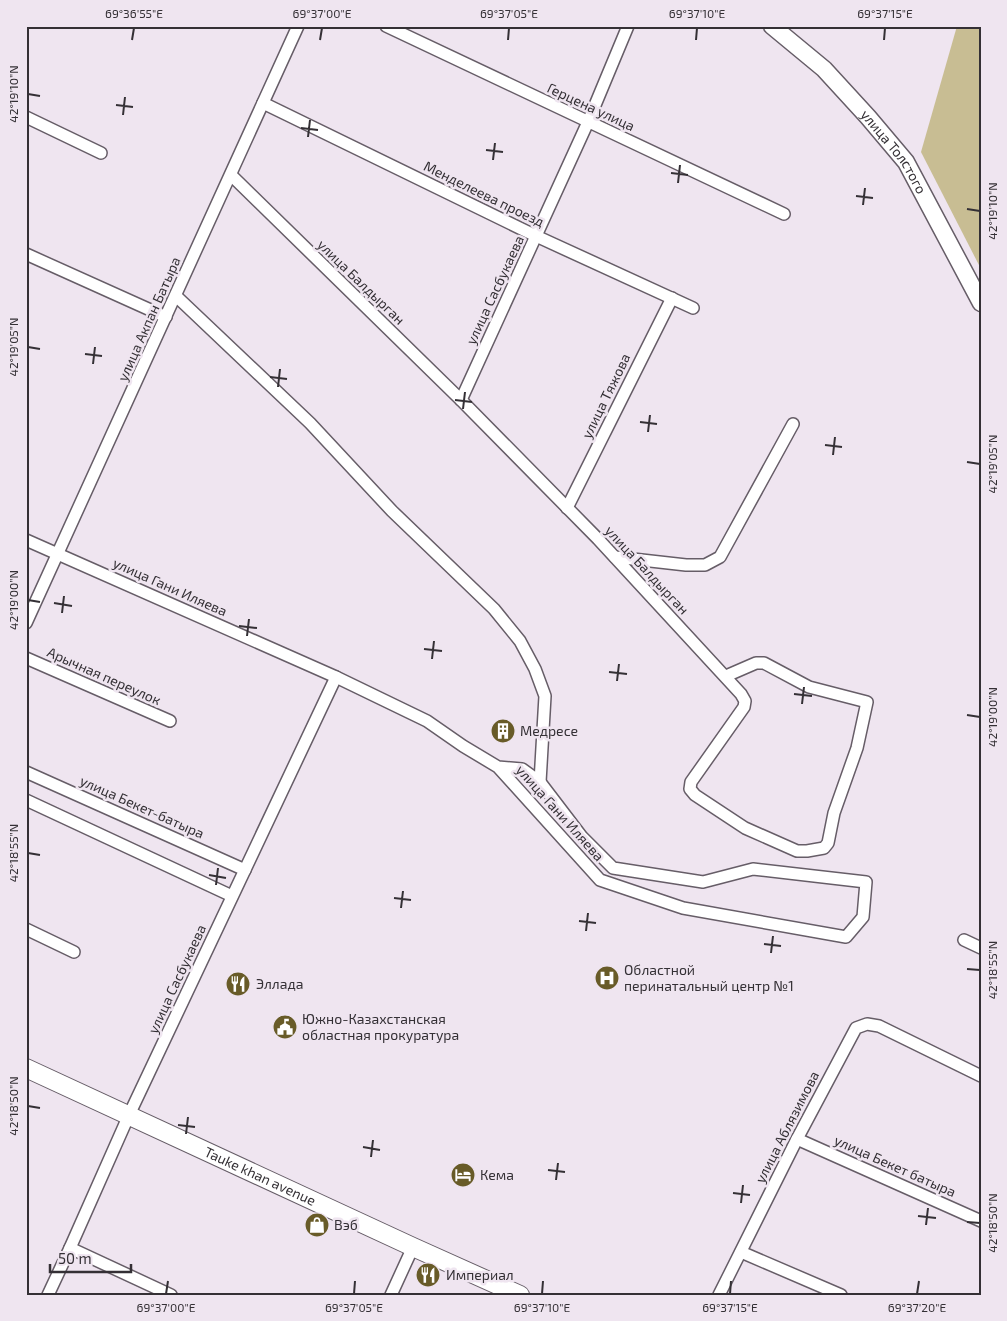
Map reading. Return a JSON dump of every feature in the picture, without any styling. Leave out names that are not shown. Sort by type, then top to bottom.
[{"type":"main road","name":"Tauke khan avenue","points":[[26,1068],[127,1120],[412,1250],[520,1295]]},
{"type":"main road","name":"Tauke khan avenue","points":[[26,1081],[127,1120]]},
{"type":"main road","name":"Tauke khan avenue","points":[[412,1250],[501,1295]]},
{"type":"street","name":"улица Акпан Батыра","points":[[26,624],[298,26]]},
{"type":"street","name":"Герцена улица","points":[[386,26],[784,214]]},
{"type":"street","name":"улица Сасбукаева","points":[[461,400],[588,122],[628,26]]},
{"type":"street","name":"улица Толстого","points":[[772,26],[824,69],[906,162],[981,303]]},
{"type":"street","name":"Менделеева проезд","points":[[264,103],[536,236],[693,308]]},
{"type":"street","points":[[26,117],[101,153]]},
{"type":"street","name":"улица Балдырган","points":[[231,175],[461,400],[568,508],[741,694],[745,701],[744,707],[692,782],[690,788],[695,795],[745,828],[797,851],[824,848],[828,843],[834,813],[858,748],[867,702],[809,687],[764,663],[756,663],[726,676]]},
{"type":"street","points":[[26,254],[166,317]]},
{"type":"street","points":[[176,296],[310,423],[392,511],[494,609],[520,641],[535,669],[545,696],[543,786]]},
{"type":"street","name":"улица Тяжова","points":[[568,508],[672,298]]},
{"type":"street","points":[[615,557],[686,565],[705,565],[720,557],[793,424]]},
{"type":"street","name":"улица Гани Иляева","points":[[26,540],[336,676],[427,721],[462,746],[498,767],[600,880],[683,908],[846,937],[863,917],[866,882],[754,869],[703,882],[613,868],[582,838],[543,786]]},
{"type":"street","name":"Арычная переулок","points":[[26,658],[170,721]]},
{"type":"street","name":"улица Сасбукаева","points":[[48,1295],[127,1120],[336,676]]},
{"type":"street","points":[[498,767],[522,769],[543,786]]},
{"type":"street","name":"улица Бекет-батыра","points":[[26,772],[245,870]]},
{"type":"street","points":[[26,800],[232,896]]},
{"type":"street","points":[[26,929],[74,952]]},
{"type":"street","points":[[964,940],[981,948]]},
{"type":"street","name":"улица Аблязимова","points":[[719,1295],[797,1139],[856,1028],[866,1024],[880,1026],[981,1076]]},
{"type":"street","name":"улица Бекет батыра","points":[[797,1139],[981,1221]]},
{"type":"street","points":[[70,1248],[170,1295]]},
{"type":"street","points":[[392,1295],[412,1250]]},
{"type":"street","points":[[741,1252],[841,1295]]},
{"type":"shaded area","points":[[957,26],[981,26],[981,269],[921,152]]},
{"type":"place","name":"Медресе","points":[[503,731]]},
{"type":"place","name":"Областной перинатальный центр №1","points":[[607,978]]},
{"type":"place","name":"Эллада","points":[[238,984]]},
{"type":"place","name":"Южно-Казахстанская областная прокуратура","points":[[285,1027]]},
{"type":"place","name":"Кема","points":[[463,1175]]},
{"type":"place","name":"Вэб","points":[[317,1225]]},
{"type":"place","name":"Империал","points":[[428,1275]]}]
